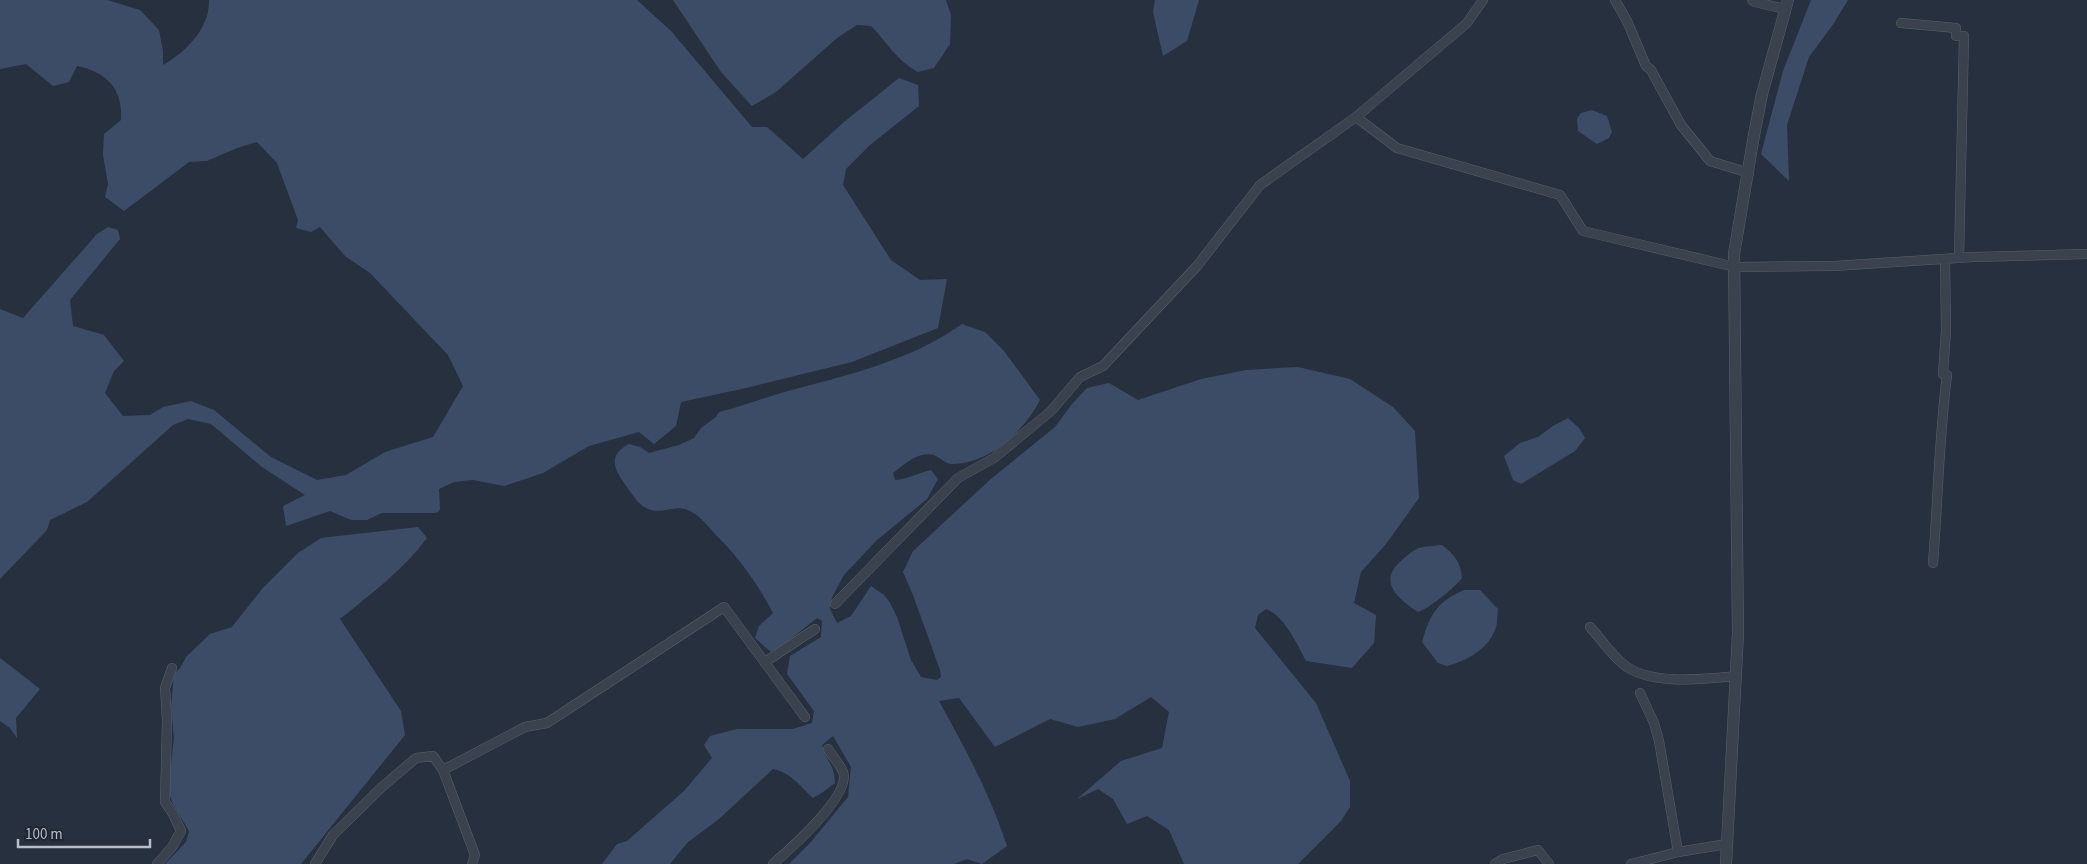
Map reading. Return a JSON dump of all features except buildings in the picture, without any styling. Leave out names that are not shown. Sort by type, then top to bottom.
[{"type":"street","points":[[835,604],[958,478],[994,458],[1051,411],[1080,377],[1103,366],[1197,266],[1260,185],[1356,117],[1467,23],[1484,0]]},
{"type":"street","points":[[1615,0],[1628,21],[1646,66],[1652,70],[1681,125],[1710,161],[1749,173]]},
{"type":"street","points":[[1726,864],[1738,633],[1734,254],[1762,94],[1787,4],[1754,2],[1752,0]]},
{"type":"street","points":[[1901,23],[1956,28],[1956,36],[1964,36],[1959,258]]},
{"type":"street","points":[[1356,117],[1397,148],[1560,195],[1583,231],[1735,267],[1834,266],[1959,258],[2087,254]]},
{"type":"street","points":[[1933,563],[1939,492],[1942,415],[1947,375],[1943,374],[1946,330],[1944,259]]},
{"type":"street","points":[[443,770],[525,727],[547,723],[724,607],[805,717]]},
{"type":"street","points":[[1590,627],[1624,665],[1650,676],[1686,680],[1736,676]]},
{"type":"street","points":[[765,662],[815,629]]},
{"type":"street","points":[[157,864],[172,847],[181,831],[165,802],[167,720],[165,688],[172,668]]},
{"type":"street","points":[[1640,694],[1654,723],[1659,741],[1678,852]]},
{"type":"street","points":[[773,864],[794,846],[828,810],[843,782],[844,773],[828,749]]},
{"type":"street","points":[[315,864],[333,835],[382,787],[416,758],[434,756],[443,770],[475,855],[472,864]]},
{"type":"street","points":[[1631,864],[1678,852],[1727,844]]},
{"type":"street","points":[[1495,864],[1504,859],[1538,850],[1549,864]]},
{"type":"water","points":[[0,0],[107,0],[140,10],[159,30],[163,51],[163,65],[172,60],[195,38],[205,20],[209,0],[637,0],[671,31],[752,127],[767,127],[803,159],[844,122],[899,78],[918,85],[919,106],[870,145],[846,169],[843,185],[891,260],[920,280],[947,279],[938,328],[852,362],[681,402],[676,426],[654,444],[639,432],[589,446],[543,473],[504,486],[473,480],[454,482],[439,489],[440,509],[435,513],[382,513],[367,520],[351,520],[330,511],[286,526],[283,506],[305,495],[262,467],[211,424],[188,419],[173,425],[87,502],[50,520],[47,530],[0,579],[0,309],[23,318],[97,234],[108,227],[118,230],[120,239],[70,300],[73,326],[104,335],[124,361],[114,371],[105,393],[123,416],[150,415],[163,407],[191,401],[214,410],[271,457],[317,480],[346,475],[385,452],[433,437],[463,386],[448,355],[370,273],[345,256],[320,227],[311,232],[296,228],[298,220],[277,163],[257,142],[207,161],[189,162],[124,211],[105,197],[108,184],[103,155],[104,134],[121,120],[121,109],[116,91],[105,78],[88,69],[77,66],[69,82],[53,86],[26,64],[0,69]]},
{"type":"water","points":[[673,0],[946,0],[951,15],[950,44],[934,68],[918,72],[898,57],[871,26],[857,25],[837,38],[776,92],[752,106],[721,72]]},
{"type":"water","points":[[1155,0],[1199,0],[1187,41],[1163,56],[1153,12]]},
{"type":"water","points":[[1811,0],[1848,0],[1809,57],[1787,125],[1789,181],[1761,154],[1783,71]]},
{"type":"water","points":[[1592,110],[1607,116],[1612,132],[1609,138],[1597,144],[1578,131],[1577,119],[1581,113]]},
{"type":"water","points":[[962,324],[985,332],[1004,351],[1040,400],[1025,423],[1015,434],[1004,444],[979,459],[951,464],[928,454],[912,459],[893,473],[895,480],[931,470],[938,479],[927,499],[877,540],[844,575],[832,597],[830,609],[837,623],[851,616],[871,586],[884,595],[897,617],[911,660],[921,677],[937,680],[941,677],[913,595],[903,572],[913,551],[992,478],[1055,427],[1087,388],[1109,383],[1138,400],[1201,379],[1246,370],[1298,367],[1350,379],[1393,407],[1415,431],[1419,498],[1386,544],[1361,572],[1354,603],[1376,615],[1374,643],[1352,668],[1306,661],[1284,623],[1266,609],[1258,615],[1255,628],[1316,703],[1350,781],[1350,807],[1341,821],[1298,864],[1184,864],[1169,830],[1147,816],[1127,824],[1113,799],[1098,789],[1077,799],[1121,761],[1162,748],[1169,712],[1151,697],[1115,719],[1078,727],[1050,719],[995,747],[959,698],[939,701],[985,790],[1007,846],[982,864],[967,859],[954,864],[789,864],[810,843],[848,797],[851,767],[833,736],[822,745],[832,766],[835,783],[813,798],[785,773],[773,769],[719,819],[687,843],[670,864],[602,864],[617,844],[627,841],[684,791],[712,758],[704,745],[710,736],[737,729],[793,729],[812,723],[814,711],[787,674],[790,656],[821,637],[822,621],[817,618],[771,652],[755,638],[759,626],[773,613],[741,563],[703,521],[690,511],[678,508],[655,511],[639,503],[617,471],[615,460],[617,454],[629,444],[640,447],[649,453],[679,445],[694,438],[701,428],[716,417],[719,412],[852,374],[898,358],[942,337]]},
{"type":"water","points":[[1568,418],[1579,428],[1585,438],[1575,451],[1521,484],[1513,480],[1504,456],[1520,443],[1538,437]]},
{"type":"water","points":[[418,527],[427,538],[418,550],[386,581],[340,619],[401,711],[405,735],[301,864],[165,864],[186,842],[189,831],[173,804],[168,790],[174,738],[171,707],[174,674],[186,657],[210,634],[232,627],[262,589],[298,553],[321,538]]},
{"type":"water","points":[[1442,545],[1456,559],[1462,578],[1442,597],[1418,612],[1404,602],[1394,590],[1391,583],[1393,569],[1414,550],[1422,547]]},
{"type":"water","points":[[1464,590],[1480,590],[1498,609],[1496,627],[1486,645],[1480,650],[1468,658],[1447,666],[1438,663],[1422,642],[1428,624],[1436,610],[1447,599]]},
{"type":"water","points":[[0,658],[40,689],[16,718],[17,738],[10,728],[0,721]]}]
